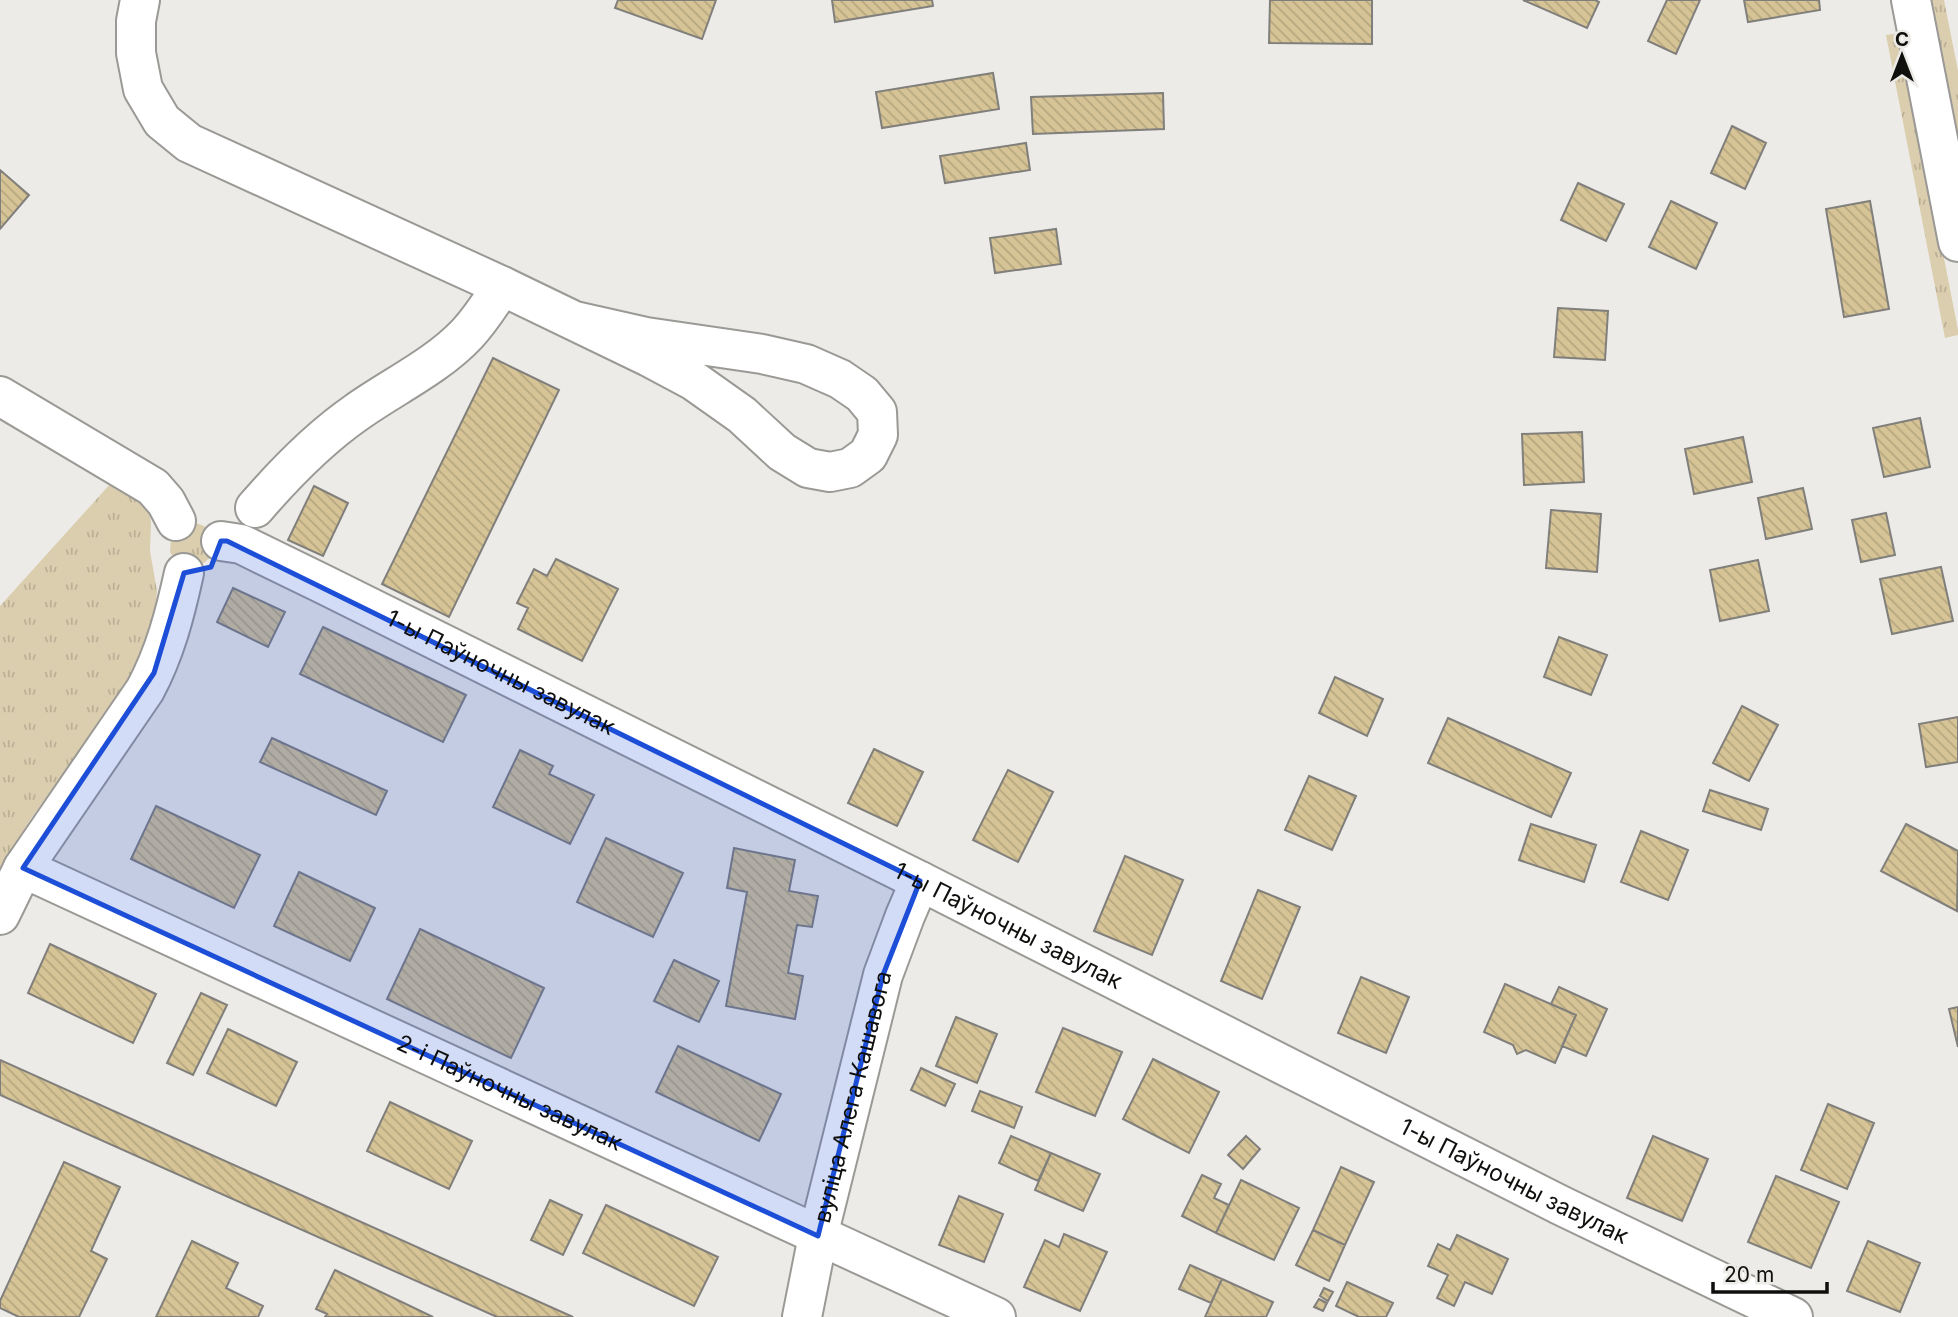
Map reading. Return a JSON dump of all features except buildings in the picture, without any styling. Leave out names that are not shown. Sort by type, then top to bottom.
[{"type":"street","points":[[140,0],[136,21],[136,53],[143,89],[162,121],[189,143],[502,286],[694,381],[742,415],[782,452],[808,468],[830,472],[850,468],[867,456],[878,435],[877,412],[862,394],[840,379],[806,364],[762,354],[646,337],[575,321]]},
{"type":"street","points":[[1911,0],[1958,242]]},
{"type":"street","points":[[255,508],[285,473],[318,442],[356,412],[440,357],[465,336],[502,286]]},
{"type":"street","points":[[0,396],[153,487],[166,502],[176,521]]},
{"type":"street","points":[[195,516],[212,524],[221,541],[220,551],[211,567],[203,572],[193,574],[175,569],[164,554],[163,545],[169,527],[176,521],[195,516]]},
{"type":"street","name":"1-ы Паўночны завулак","points":[[221,541],[249,547],[920,881],[1560,1205],[1793,1317]]},
{"type":"street","points":[[0,915],[23,868],[150,681],[168,637],[184,573]]},
{"type":"street","name":"2-і Паўночны завулак","points":[[23,868],[996,1317]]},
{"type":"street","name":"вуліца Алега Кашавога","points":[[802,1317],[818,1236],[883,975],[920,881]]},
{"type":"highlighted area","points":[[221,541],[227,541],[920,881],[883,975],[818,1236],[23,868],[154,673],[184,573],[211,567]]},
{"type":"green space","points":[[1931,0],[1944,0],[1958,71],[1958,141]]},
{"type":"green space","points":[[1900,33],[1958,330],[1958,335],[1945,338],[1886,35]]},
{"type":"green space","points":[[112,482],[134,494],[149,511],[150,551],[157,591],[155,615],[140,663],[30,820],[0,868],[0,606]]},
{"type":"green space","points":[[195,523],[208,529],[211,557],[200,566],[174,558],[170,552],[171,537]]}]
